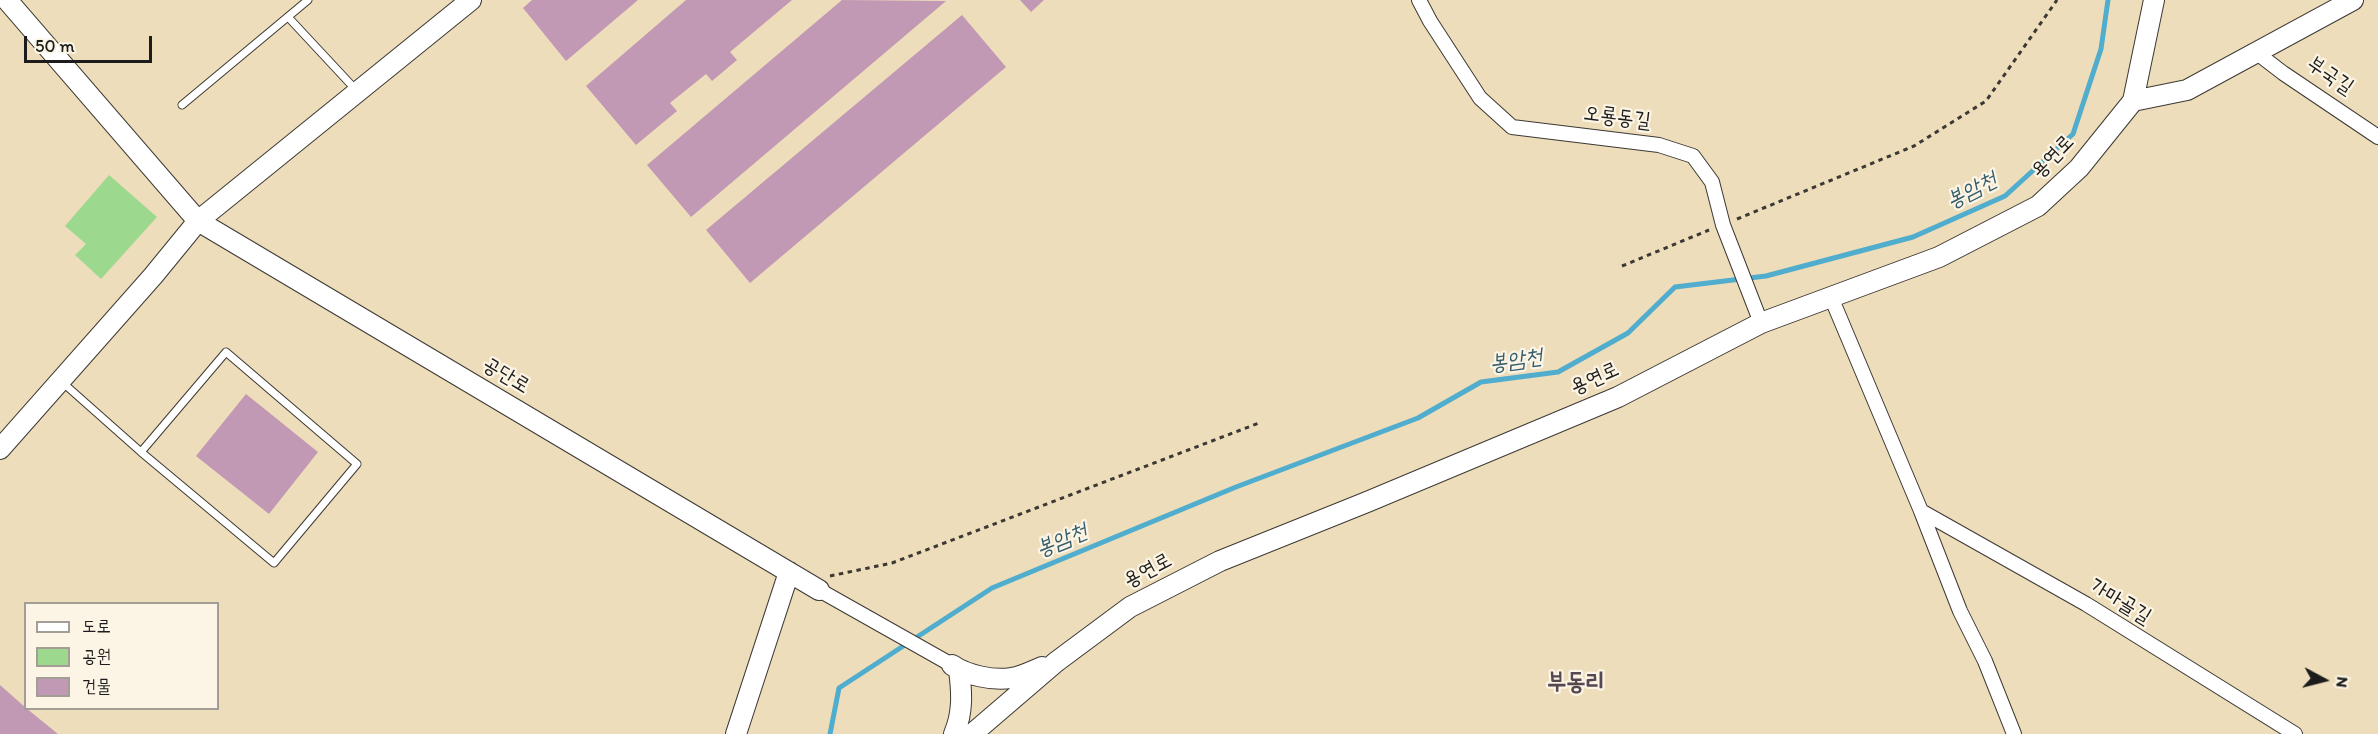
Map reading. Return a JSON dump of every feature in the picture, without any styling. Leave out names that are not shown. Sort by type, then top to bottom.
[{"type":"street","name":"공단로","points":[[7,0],[198,221],[819,590]]},
{"type":"street","points":[[0,448],[198,221],[471,0]]},
{"type":"street","name":"오룡동길","points":[[1419,0],[1480,98],[1512,127],[1659,145],[1693,156],[1712,182],[1723,225],[1761,323]]},
{"type":"street","name":"용연로","points":[[972,734],[1056,662],[1130,607],[1220,561],[1618,397],[1761,323],[1834,304],[1939,257],[2038,206],[2079,168],[2133,101],[2154,0]]},
{"type":"street","name":"부국길","points":[[2133,101],[2187,90],[2353,0]]},
{"type":"street","name":"부국길","points":[[2257,53],[2378,137]]},
{"type":"street","points":[[1834,304],[1921,511],[1960,611],[1985,662],[2014,734]]},
{"type":"street","name":"가마골길","points":[[1921,511],[2086,604],[2295,734]]},
{"type":"street","points":[[736,734],[795,576]]},
{"type":"street","points":[[819,590],[956,668],[990,678],[1012,678],[1056,662]]},
{"type":"street","points":[[954,734],[963,698],[956,668]]},
{"type":"lane","points":[[182,105],[308,0]]},
{"type":"lane","points":[[288,17],[357,92]]},
{"type":"lane","points":[[60,380],[141,452],[274,563],[357,464],[226,352],[141,452]]},
{"type":"path","points":[[1622,266],[1914,146],[1986,101],[2057,0]]},
{"type":"path","points":[[795,576],[837,575],[892,563],[1259,423]]},
{"type":"green space","points":[[109,175],[157,217],[101,279],[75,255],[86,244],[65,226]]},
{"type":"building","points":[[532,0],[638,0],[566,61],[523,8]]},
{"type":"building","points":[[686,0],[792,0],[730,52],[737,60],[712,81],[706,74],[670,103],[677,111],[636,145],[586,86]]},
{"type":"building","points":[[842,0],[946,1],[691,217],[647,165]]},
{"type":"building","points":[[1020,0],[1044,0],[1031,12]]},
{"type":"building","points":[[962,15],[1006,67],[750,283],[706,230]]},
{"type":"building","points":[[246,394],[318,452],[269,514],[196,456]]},
{"type":"building","points":[[0,685],[24,706],[24,710],[28,710],[58,734],[0,734]]},
{"type":"waterway","name":"봉암천","points":[[830,734],[839,688],[992,588],[1236,487],[1418,418],[1481,382],[1558,372],[1628,333],[1675,287],[1766,276],[1913,237],[2005,196],[2073,134],[2101,49],[2108,0]]},
{"type":"district","name":"부동리","points":[[1576,683]]}]
